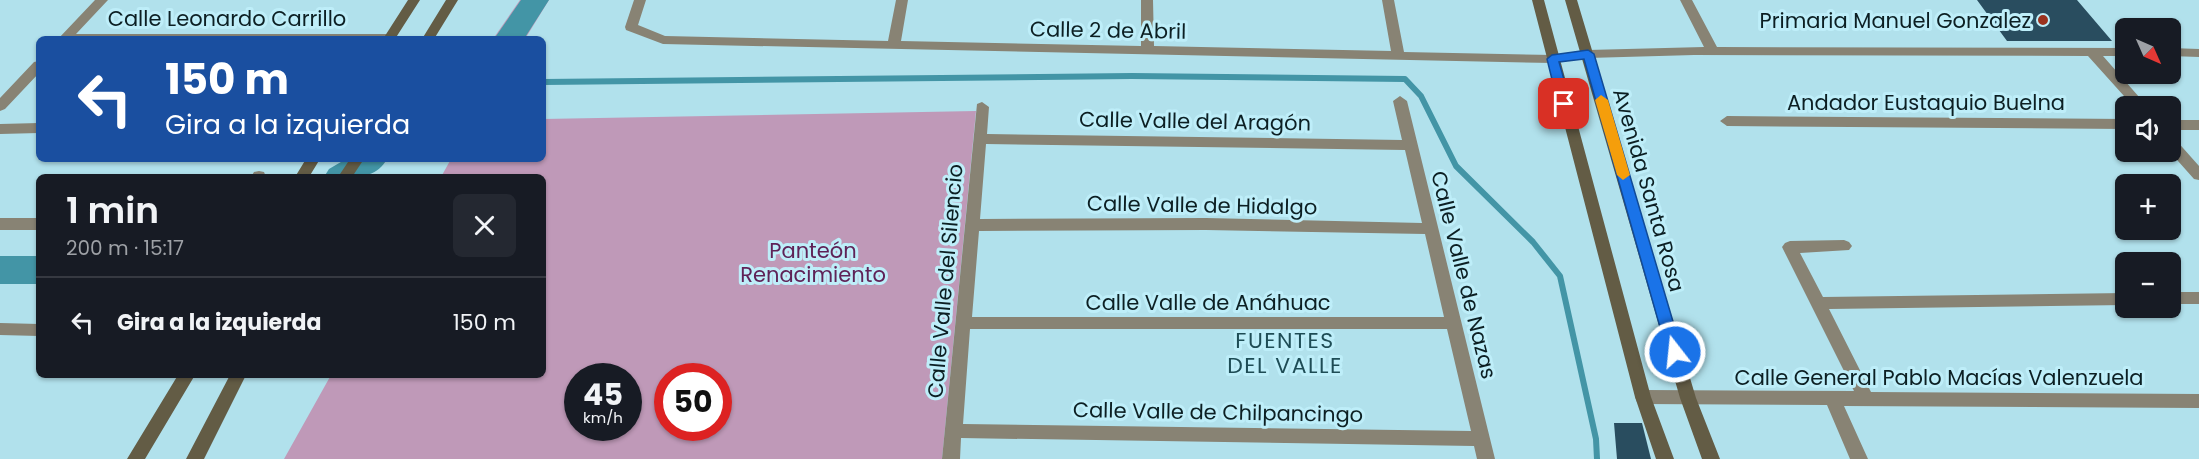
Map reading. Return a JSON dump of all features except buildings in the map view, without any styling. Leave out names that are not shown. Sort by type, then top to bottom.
[{"type":"main road","points":[[390,36],[414,0]]},
{"type":"main road","points":[[430,36],[452,0]]},
{"type":"main road","points":[[1538,0],[1643,398],[1665,459]]},
{"type":"main road","name":"Avenida Santa Rosa","points":[[1571,0],[1688,398],[1711,459]]},
{"type":"main road","points":[[136,459],[185,378]]},
{"type":"main road","points":[[195,459],[236,378]]},
{"type":"street","points":[[67,36],[102,0]]},
{"type":"street","name":"Calle 2 de Abril","points":[[640,0],[631,27],[663,40],[1552,59],[1588,54],[1713,51],[2115,52]]},
{"type":"street","points":[[894,45],[902,0]]},
{"type":"street","points":[[1147,0],[1148,51]]},
{"type":"street","points":[[1388,0],[1398,55]]},
{"type":"street","points":[[1686,0],[1713,51]]},
{"type":"street","points":[[2092,52],[2130,96]]},
{"type":"street","points":[[2181,52],[2199,53]]},
{"type":"street","points":[[0,106],[36,68]]},
{"type":"street","name":"Calle Valle de Nazas","points":[[1400,101],[1486,459]]},
{"type":"street","name":"Calle Valle del Silencio","points":[[951,459],[982,107]]},
{"type":"street","name":"Andador Eustaquio Buelna","points":[[1727,121],[2115,124]]},
{"type":"street","points":[[2181,125],[2199,125]]},
{"type":"street","points":[[0,129],[36,128]]},
{"type":"street","name":"Calle Valle del Aragón","points":[[979,139],[1411,145]]},
{"type":"street","points":[[2181,155],[2199,175]]},
{"type":"street","points":[[0,224],[36,224]]},
{"type":"street","name":"Calle Valle de Hidalgo","points":[[972,225],[1206,224],[1431,229]]},
{"type":"street","points":[[1844,246],[1790,247],[1866,398]]},
{"type":"street","points":[[2181,298],[2199,298]]},
{"type":"street","points":[[1818,303],[2115,299]]},
{"type":"street","name":"Calle Valle de Anáhuac","points":[[962,323],[1453,323]]},
{"type":"street","points":[[0,329],[36,330]]},
{"type":"street","name":"Calle General Pablo Macías Valenzuela","points":[[1643,398],[2199,401]]},
{"type":"street","points":[[1832,398],[1860,459]]},
{"type":"street","name":"Calle Valle de Chilpancingo","points":[[953,431],[1482,439]]},
{"type":"green space","points":[[520,0],[549,0],[527,36],[495,36]]},
{"type":"green space","name":"Panteón Renacimiento","points":[[976,111],[942,459],[284,459],[329,378],[546,378],[546,174],[443,174],[449,162],[546,162],[546,119]]},
{"type":"green space","points":[[346,162],[386,162],[368,174],[328,174]]},
{"type":"waterway","points":[[511,36],[535,0]]},
{"type":"waterway","points":[[546,82],[1132,76],[1405,79],[1421,96],[1456,166],[1533,242],[1560,276],[1596,439],[1597,459]]},
{"type":"waterway","points":[[346,174],[366,162]]},
{"type":"waterway","points":[[0,270],[36,270]]},
{"type":"slow traffic","points":[[1601,100],[1623,175]]},
{"type":"place","name":"Primaria Manuel Gonzalez","points":[[2043,20]]},
{"type":"district","name":"FUENTES DEL VALLE","points":[[1285,352]]},
{"type":"route","points":[[1564,104],[1552,59],[1588,54],[1675,352]]}]
